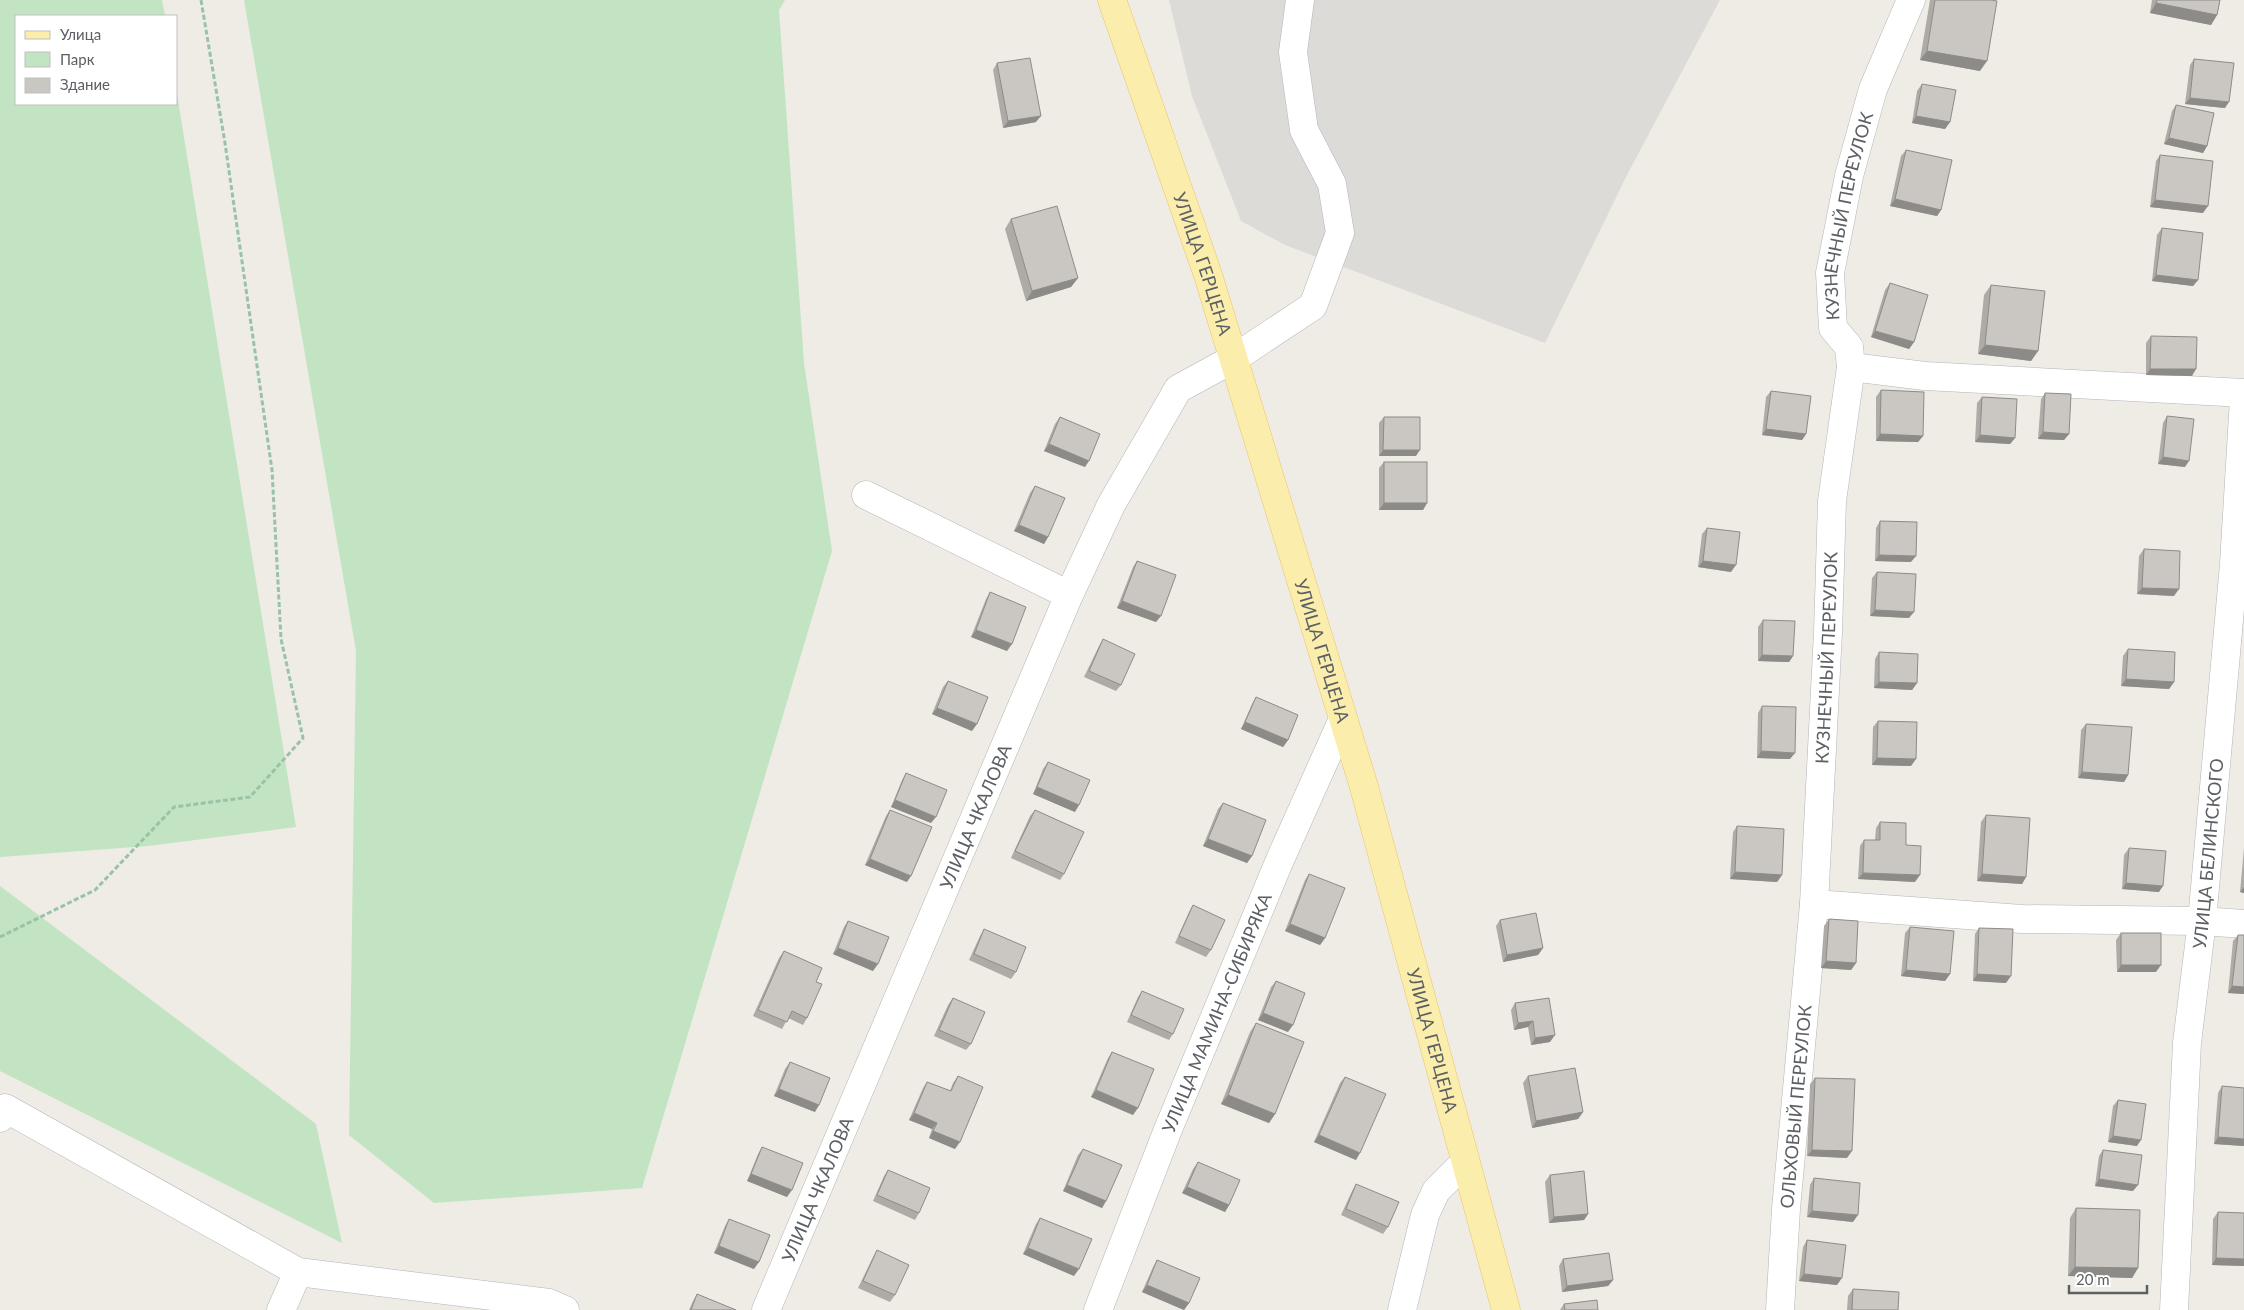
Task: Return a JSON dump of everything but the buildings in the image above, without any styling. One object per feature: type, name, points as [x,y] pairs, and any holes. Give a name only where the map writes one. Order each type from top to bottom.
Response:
[{"type":"main road","name":"УЛИЦА ГЕРЦЕНА","points":[[1112,0],[1208,276],[1364,787],[1506,1310]]},
{"type":"street","name":"УЛИЦА ЧКАЛОВА","points":[[766,1310],[1070,595],[1111,506],[1178,389],[1233,358],[1313,306],[1340,233],[1332,184],[1304,130],[1293,52],[1300,0]]},
{"type":"street","name":"КУЗНЕЧНЫЙ ПЕРЕУЛОК","points":[[1814,904],[1828,632],[1832,500],[1851,367],[1849,347],[1833,328],[1830,273],[1849,176],[1873,89],[1911,0]]},
{"type":"street","points":[[1851,367],[1924,376],[2244,393]]},
{"type":"street","name":"УЛИЦА БЕЛИНСКОГО","points":[[2174,1310],[2187,1043],[2202,921],[2234,564],[2244,398]]},
{"type":"street","points":[[866,495],[1070,595]]},
{"type":"street","name":"УЛИЦА МАМИНА-СИБИРЯКА","points":[[1098,1310],[1167,1132],[1268,889],[1343,719]]},
{"type":"street","points":[[1814,904],[2022,919],[2202,921],[2244,924]]},
{"type":"street","name":"ОЛЬХОВЫЙ ПЕРЕУЛОК","points":[[1780,1310],[1786,1209],[1814,904]]},
{"type":"street","points":[[2,1113],[298,1272],[550,1303],[565,1310]]},
{"type":"street","points":[[1402,1310],[1425,1215],[1436,1192],[1465,1162]]},
{"type":"street","points":[[282,1310],[298,1272]]},
{"type":"path","points":[[0,937],[95,890],[174,807],[250,797],[303,738],[281,639],[272,470],[226,152],[201,0]]},
{"type":"shaded area","points":[[1169,0],[1720,0],[1628,173],[1545,343],[1285,245],[1241,221],[1192,96]]},
{"type":"green space","points":[[0,0],[162,0],[165,15],[15,15],[15,105],[178,105],[178,100],[296,827],[148,846],[0,857]]},
{"type":"green space","points":[[244,0],[785,0],[779,10],[804,363],[832,551],[642,1188],[434,1203],[349,1135],[356,651]]},
{"type":"green space","points":[[0,886],[316,1124],[342,1243],[0,1071]]}]
